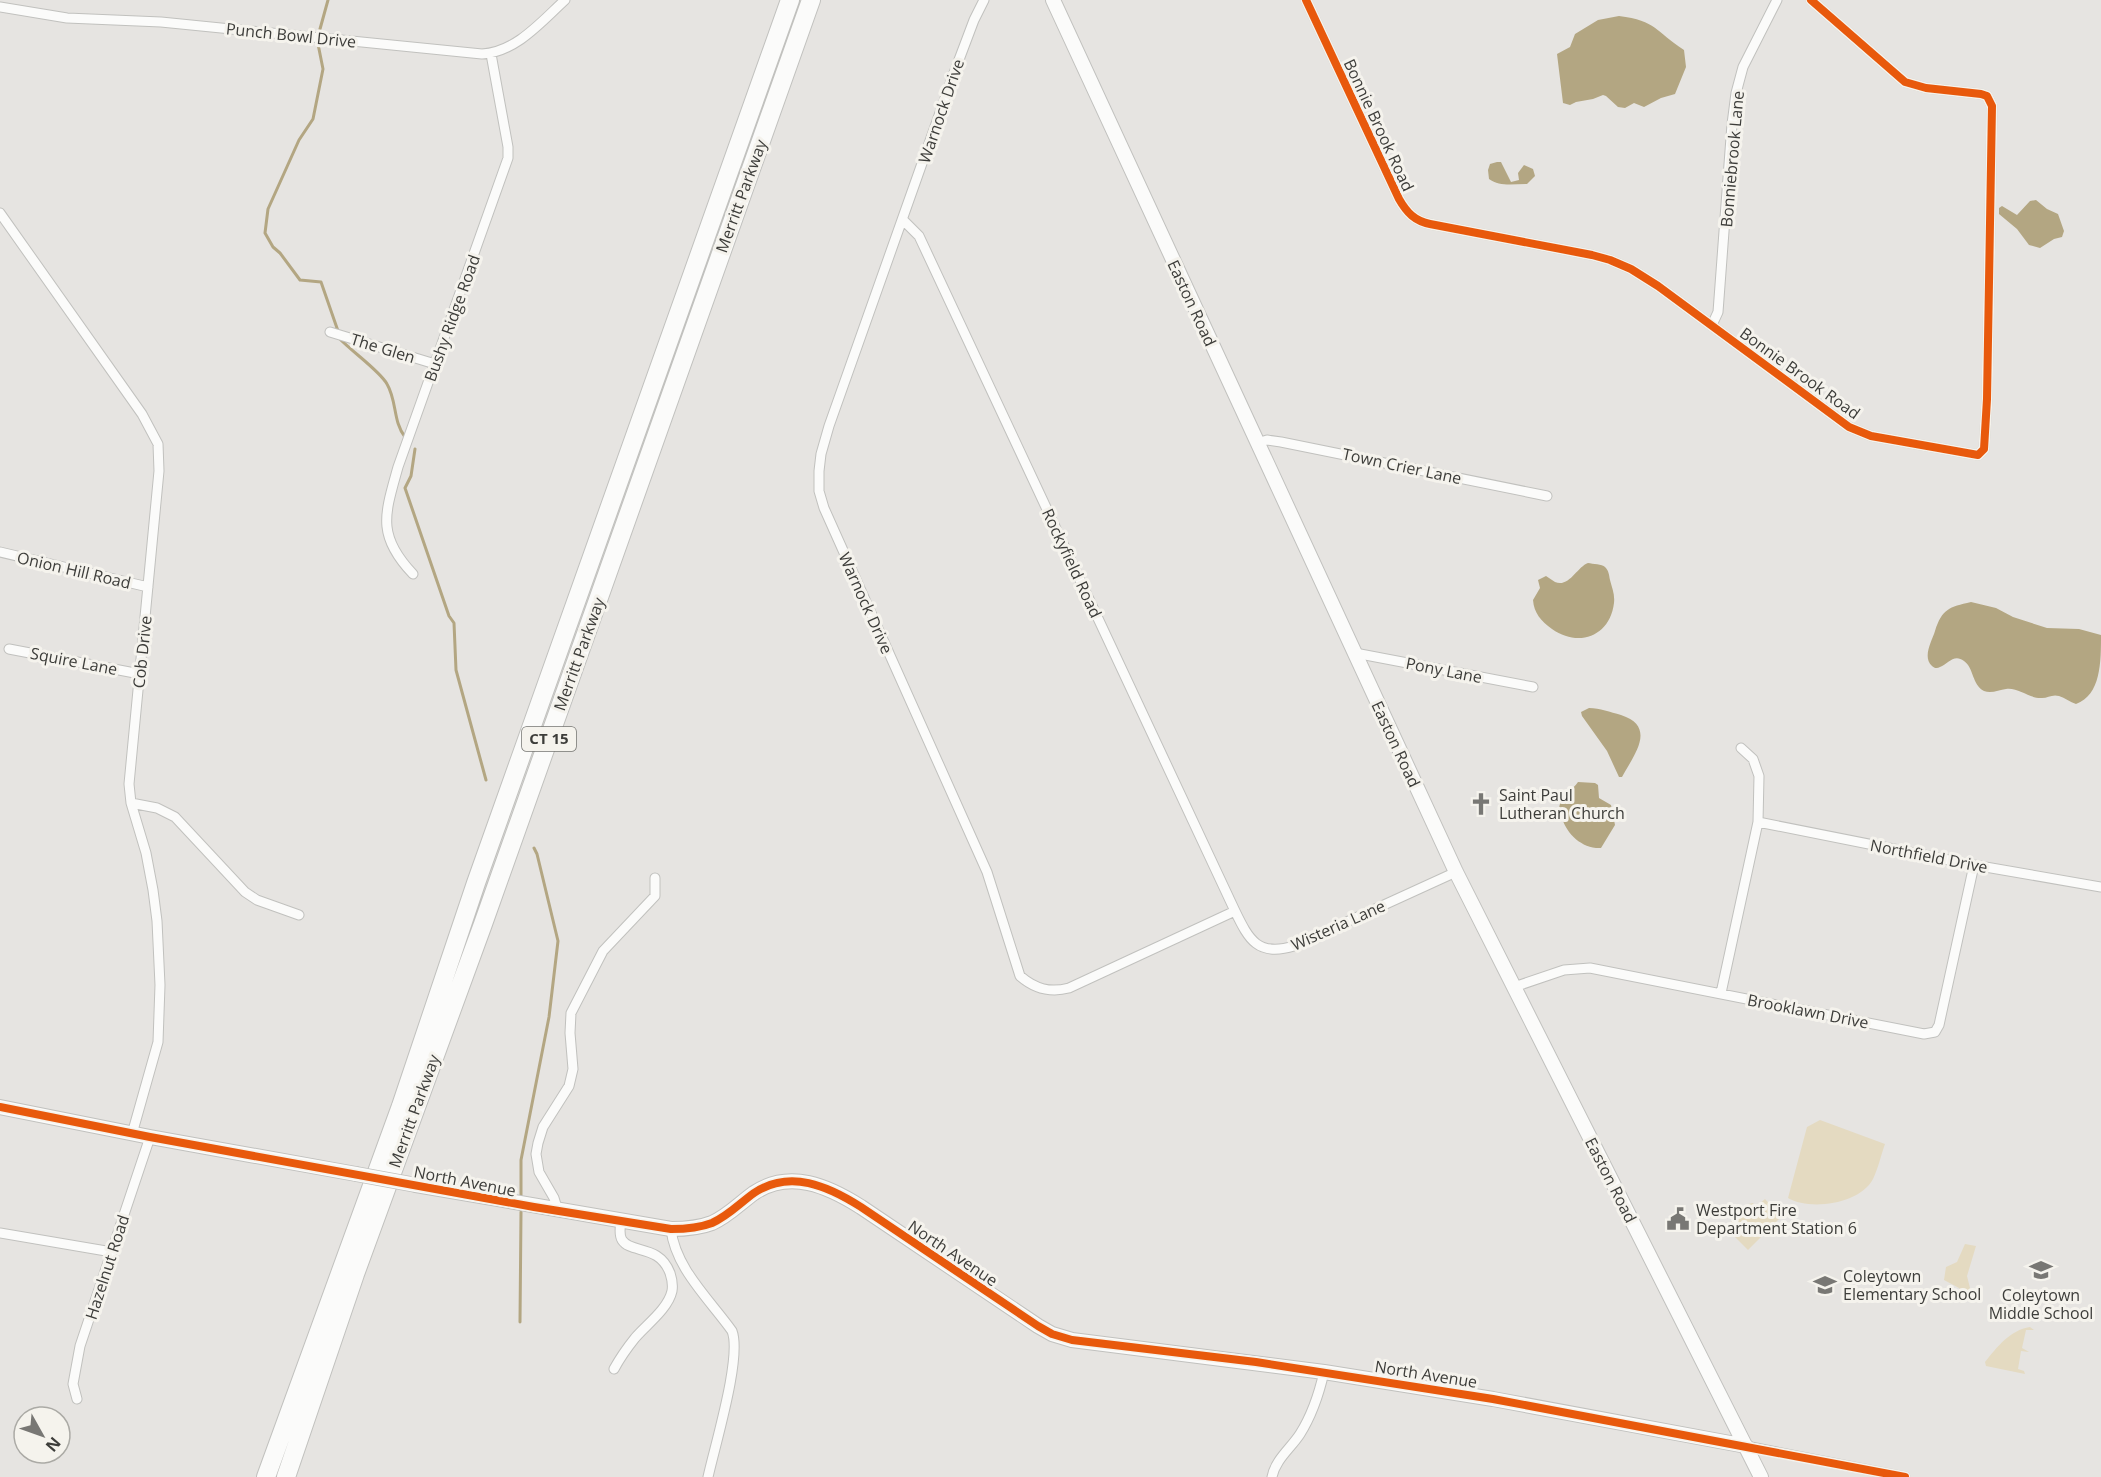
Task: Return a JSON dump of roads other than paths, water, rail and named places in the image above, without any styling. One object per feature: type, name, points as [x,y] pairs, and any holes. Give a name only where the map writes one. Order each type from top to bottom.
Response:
[{"type":"highway","name":"Merritt Parkway","points":[[266,1477],[401,1106],[476,883],[790,0]]},
{"type":"highway","name":"Merritt Parkway","points":[[286,1477],[358,1266],[487,913],[811,0]]},
{"type":"street","points":[[491,54],[506,49],[519,40],[565,0]]},
{"type":"street","name":"Warnock Drive","points":[[984,0],[961,54],[824,442],[820,462],[819,491],[842,550],[987,872],[1020,976],[1029,984],[1044,990],[1069,988],[1235,910]]},
{"type":"street","name":"Easton Road","points":[[1053,0],[1456,872],[1761,1477]]},
{"type":"street","name":"Bonnie Brook Road","points":[[1306,0],[1399,200],[1410,215],[1423,223],[1610,260],[1631,269],[1658,286],[1849,427],[1860,432],[1962,453],[1978,454],[1984,449],[1987,399],[1992,106],[1987,96],[1981,94],[1926,88],[1905,82],[1811,0]]},
{"type":"street","name":"Bonniebrook Lane","points":[[1712,325],[1719,312],[1736,93],[1743,67],[1777,0]]},
{"type":"street","name":"Punch Bowl Drive","points":[[0,7],[22,5],[67,18],[161,22],[491,54]]},
{"type":"street","name":"Bushy Ridge Road","points":[[412,574],[402,563],[391,542],[386,528],[386,518],[399,467],[508,158],[491,54]]},
{"type":"street","name":"Cob Drive","points":[[0,213],[142,414],[157,440],[159,461],[130,769],[132,802],[153,890],[158,944],[160,1011],[157,1048],[132,1134]]},
{"type":"street","name":"Rockyfield Road","points":[[903,220],[915,231],[924,247],[1235,910]]},
{"type":"street","name":"The Glen","points":[[331,332],[435,364]]},
{"type":"street","name":"Town Crier Lane","points":[[1257,443],[1267,440],[1281,442],[1544,496]]},
{"type":"street","name":"Onion Hill Road","points":[[0,552],[148,587]]},
{"type":"street","name":"Squire Lane","points":[[9,649],[140,674]]},
{"type":"street","name":"Pony Lane","points":[[1354,653],[1533,687]]},
{"type":"street","points":[[1720,993],[1758,822],[1759,776],[1752,759],[1741,748]]},
{"type":"street","points":[[132,802],[170,813],[184,825],[245,892],[257,900],[299,915]]},
{"type":"street","name":"Northfield Drive","points":[[1758,822],[1974,865],[2101,887]]},
{"type":"street","name":"Brooklawn Drive","points":[[1515,987],[1564,970],[1590,968],[1924,1034],[1935,1032],[1939,1025],[1974,865]]},
{"type":"street","name":"Wisteria Lane","points":[[1235,910],[1245,932],[1256,944],[1265,949],[1280,950],[1304,943],[1456,872]]},
{"type":"street","points":[[558,1211],[554,1198],[539,1172],[536,1154],[543,1127],[569,1086],[573,1069],[571,1013],[603,951],[655,896],[655,879]]},
{"type":"street","name":"North Avenue","points":[[0,1107],[132,1134],[558,1211],[671,1229],[698,1227],[717,1221],[754,1193],[776,1183],[797,1181],[816,1184],[839,1193],[861,1206],[1027,1319],[1058,1336],[1090,1343],[1256,1362],[1493,1399],[1905,1477]]},
{"type":"street","name":"Hazelnut Road","points":[[77,1400],[74,1384],[80,1346],[150,1137]]},
{"type":"street","points":[[614,1369],[634,1339],[668,1302],[673,1282],[660,1258],[648,1251],[626,1244],[622,1240],[621,1221]]},
{"type":"street","points":[[671,1229],[673,1244],[684,1266],[732,1331],[736,1340],[732,1372],[708,1477]]},
{"type":"street","points":[[0,1233],[112,1252]]},
{"type":"street","points":[[1272,1477],[1277,1463],[1292,1447],[1306,1423],[1324,1372]]},
{"type":"waterway","points":[[320,29],[328,0]]},
{"type":"waterway","points":[[318,44],[323,69],[313,119],[299,140],[268,209],[265,233],[273,247],[300,280],[321,282],[338,331]]},
{"type":"waterway","points":[[339,338],[387,384],[401,431],[405,437]]},
{"type":"waterway","points":[[415,449],[411,476],[405,488],[449,616],[454,623],[456,670],[486,780]]},
{"type":"waterway","points":[[521,1195],[521,1160],[549,1017],[558,941],[534,848]]},
{"type":"waterway","points":[[520,1322],[521,1212]]},
{"type":"place","name":"Saint Paul Lutheran Church","points":[[1481,804]]},
{"type":"place","name":"Westport Fire Department Station 6","points":[[1678,1219]]},
{"type":"place","name":"Coleytown Middle School","points":[[2041,1270]]},
{"type":"place","name":"Coleytown Elementary School","points":[[1825,1285]]}]
